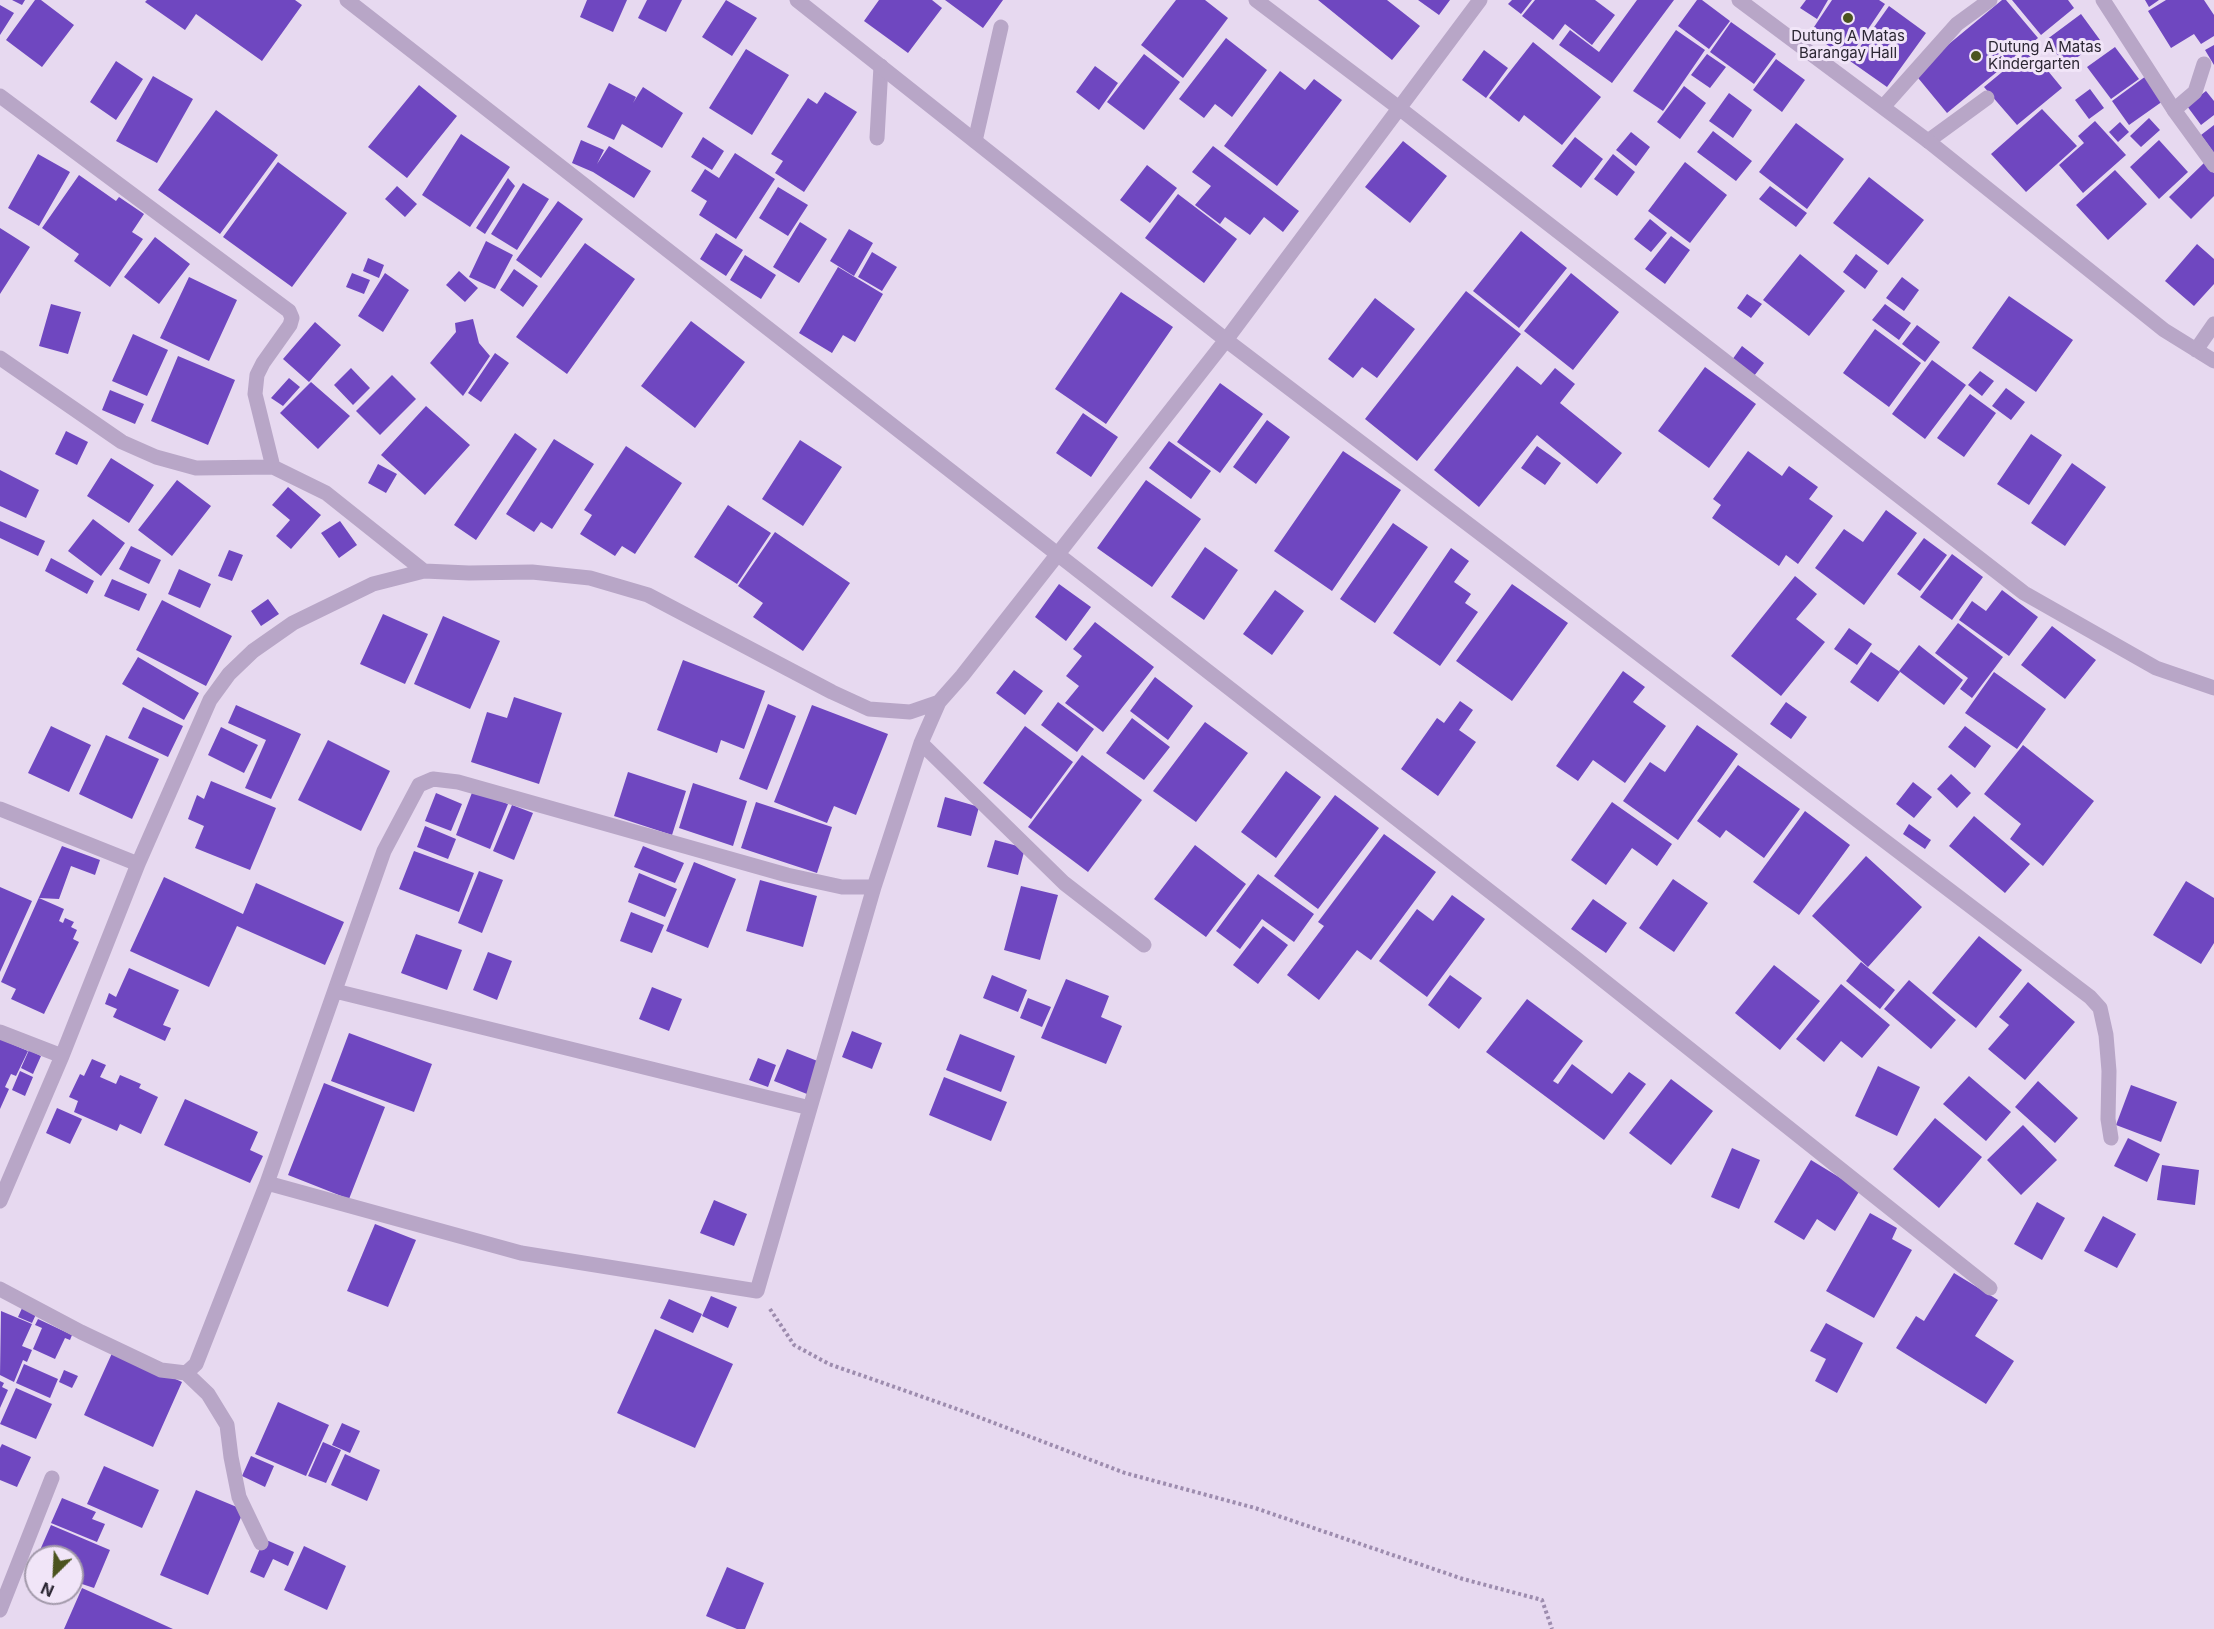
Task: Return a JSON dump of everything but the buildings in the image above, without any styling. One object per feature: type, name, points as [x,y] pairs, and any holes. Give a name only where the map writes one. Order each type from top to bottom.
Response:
[{"type":"street","points":[[347,0],[1565,950],[1990,1288]]},
{"type":"street","points":[[797,0],[1226,340],[2090,997],[2100,1008],[2106,1035],[2109,1071],[2108,1119],[2111,1138]]},
{"type":"street","points":[[1256,0],[1399,108],[2024,593],[2156,668],[2214,688]]},
{"type":"street","points":[[267,1183],[521,1253],[758,1291],[874,887],[921,743],[939,702],[962,676],[1226,340],[1480,0]]},
{"type":"street","points":[[1739,0],[1928,141],[2164,330],[2214,361]]},
{"type":"street","points":[[1883,107],[1957,24],[1990,0]]},
{"type":"street","points":[[2103,0],[2174,110],[2214,165]]},
{"type":"street","points":[[975,141],[1001,27]]},
{"type":"street","points":[[2174,110],[2195,92],[2204,64]]},
{"type":"street","points":[[877,138],[881,66]]},
{"type":"street","points":[[0,96],[289,311],[292,318],[290,325],[263,363],[257,375],[255,394],[273,466]]},
{"type":"street","points":[[1928,141],[1987,98]]},
{"type":"street","points":[[2196,350],[2214,324]]},
{"type":"street","points":[[0,358],[122,442],[156,457],[196,468],[273,466],[326,493],[424,570]]},
{"type":"street","points":[[0,1201],[62,1056],[138,864],[210,700],[229,674],[253,651],[292,624],[373,584],[424,570],[470,573],[532,572],[590,578],[648,595],[791,672],[869,709],[910,712],[939,702]]},
{"type":"street","points":[[921,743],[1064,883],[1144,945]]},
{"type":"street","points":[[186,1373],[196,1364],[267,1183],[384,850],[420,785],[433,779],[458,782],[788,875],[842,886],[874,887]]},
{"type":"street","points":[[0,809],[138,864]]},
{"type":"street","points":[[335,991],[810,1108]]},
{"type":"street","points":[[0,1032],[62,1056]]},
{"type":"street","points":[[0,1289],[81,1332],[161,1370],[186,1373],[208,1394],[227,1425],[239,1497],[261,1543]]},
{"type":"street","points":[[0,1610],[4,1588],[52,1478]]},
{"type":"path","points":[[758,1291],[794,1346],[829,1364],[960,1410],[1125,1473],[1255,1508],[1463,1580],[1542,1600],[1552,1629]]},
{"type":"place","name":"Dutung A Matas Barangay Hall","points":[[1848,18]]},
{"type":"place","name":"Dutung A Matas Kindergarten","points":[[1976,56]]}]
